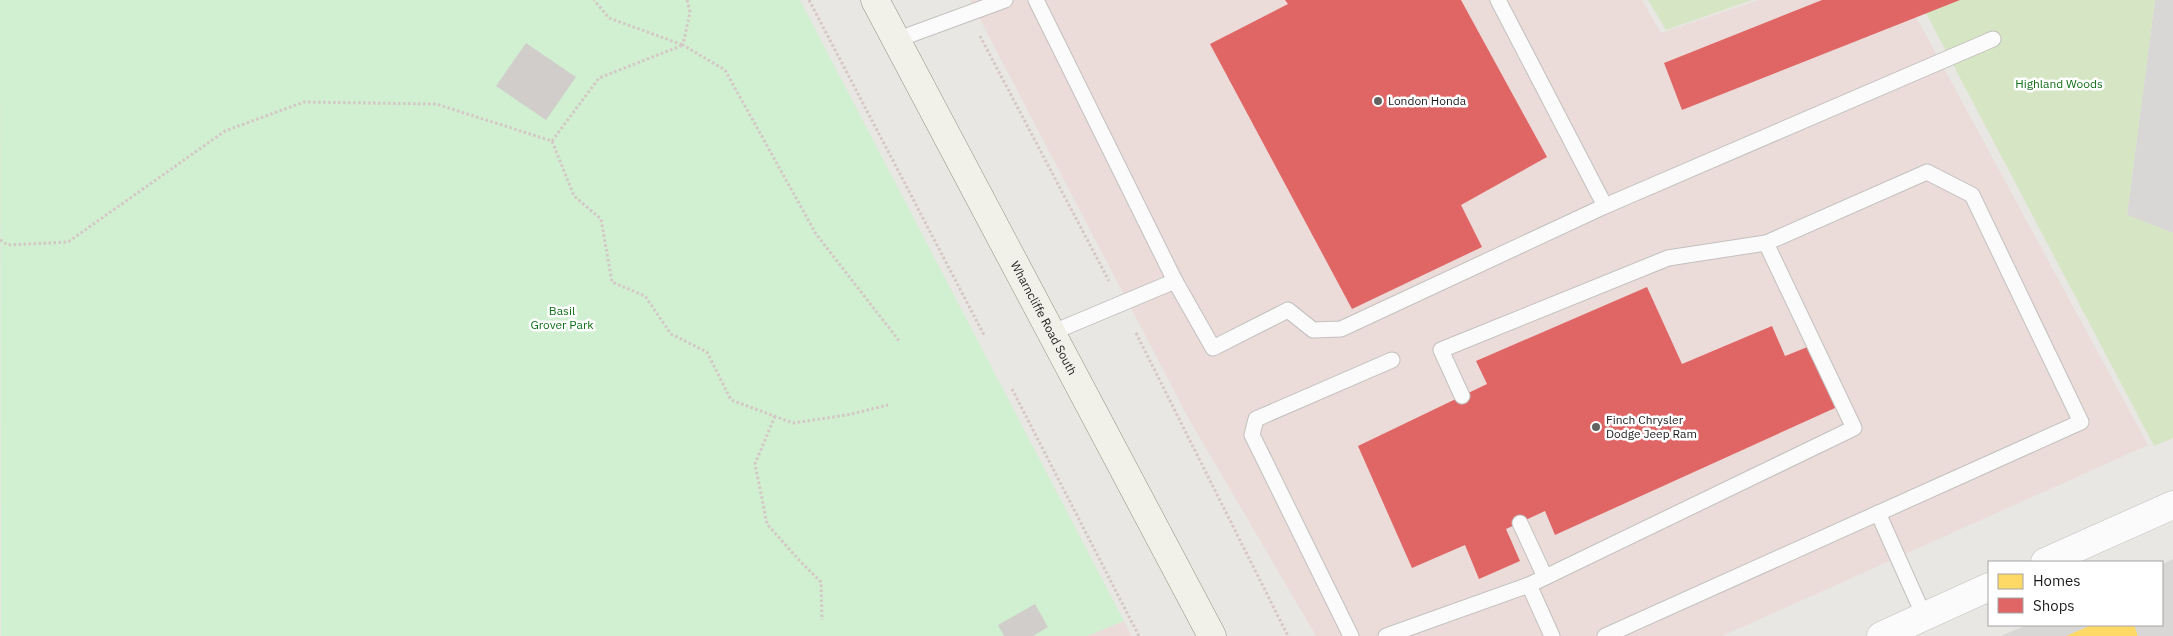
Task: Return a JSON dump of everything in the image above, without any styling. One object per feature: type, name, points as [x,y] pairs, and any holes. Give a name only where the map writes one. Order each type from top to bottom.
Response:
[{"type":"main road","name":"Wharncliffe Road South","points":[[875,0],[1212,636]]},
{"type":"street","points":[[2047,561],[2173,505]]},
{"type":"street","points":[[1881,636],[1988,587]]},
{"type":"lane","points":[[896,40],[1005,0]]},
{"type":"lane","points":[[1036,0],[1175,280],[1213,348],[1288,310],[1314,330],[1341,329],[1605,206],[1993,39]]},
{"type":"lane","points":[[1498,0],[1605,206]]},
{"type":"lane","points":[[1462,396],[1441,350],[1668,258],[1766,243],[1927,172],[1972,195],[2082,422],[1605,636]]},
{"type":"lane","points":[[1386,636],[1529,585],[1854,428],[1766,243]]},
{"type":"lane","points":[[1051,333],[1175,280]]},
{"type":"lane","points":[[1351,636],[1252,435],[1256,419],[1392,360]]},
{"type":"lane","points":[[1878,513],[1924,616]]},
{"type":"lane","points":[[1520,522],[1545,577]]},
{"type":"lane","points":[[1529,585],[1552,636]]},
{"type":"path","points":[[594,0],[609,18],[683,46],[725,70],[816,234],[900,342]]},
{"type":"path","points":[[683,46],[690,12],[687,0]]},
{"type":"path","points":[[809,0],[984,335]]},
{"type":"path","points":[[978,31],[1109,281]]},
{"type":"path","points":[[552,142],[599,78],[683,46]]},
{"type":"path","points":[[0,240],[8,245],[68,242],[225,131],[304,102],[436,104],[552,142],[574,196],[601,219],[612,282],[645,296],[671,334],[706,352],[731,400],[793,423],[847,415],[888,405]]},
{"type":"path","points":[[1136,333],[1288,636]]},
{"type":"path","points":[[1012,389],[1139,636]]},
{"type":"path","points":[[775,416],[755,464],[767,524],[820,582],[822,620]]},
{"type":"shaded area","points":[[970,0],[1642,0],[1661,33],[1759,0],[1907,0],[2148,445],[1722,636],[1316,636],[1189,419]]},
{"type":"shaded area","points":[[2155,0],[2173,0],[2173,233],[2127,215]]},
{"type":"shaded area","points":[[2173,559],[2173,636],[2001,636],[2024,626],[2163,626],[2163,564]]},
{"type":"shaded area","points":[[1124,621],[1131,636],[1087,636]]},
{"type":"green space","name":"Basil Grover Park","points":[[0,0],[800,0],[1124,621],[1087,636],[1,636]]},
{"type":"green space","points":[[1648,0],[1752,0],[1666,30]]},
{"type":"green space","name":"Highland Woods","points":[[1919,0],[2155,0],[2127,215],[2173,233],[2173,438],[2154,446]]},
{"type":"building: Homes","points":[[2090,626],[2134,626],[2138,636],[2066,636]]},
{"type":"building: Shops","name":"London Honda","points":[[1285,0],[1461,0],[1547,157],[1461,205],[1482,247],[1352,309],[1210,44],[1288,4]]},
{"type":"building: Shops","points":[[1822,0],[1960,0],[1682,110],[1664,63]]},
{"type":"building: Shops","name":"Finch Chrysler Dodge Jeep Ram","points":[[1647,287],[1682,364],[1772,326],[1785,356],[1810,346],[1835,408],[1555,535],[1545,511],[1506,529],[1520,561],[1479,579],[1465,545],[1412,568],[1358,446],[1487,384],[1476,361]]},
{"type":"building: Other","points":[[526,43],[576,77],[546,120],[496,86]]},
{"type":"building: Other","points":[[1035,604],[1048,627],[1033,636],[1004,636],[998,625]]},
{"type":"place","name":"London Honda","points":[[1378,101]]},
{"type":"place","name":"Finch Chrysler Dodge Jeep Ram","points":[[1596,427]]}]
